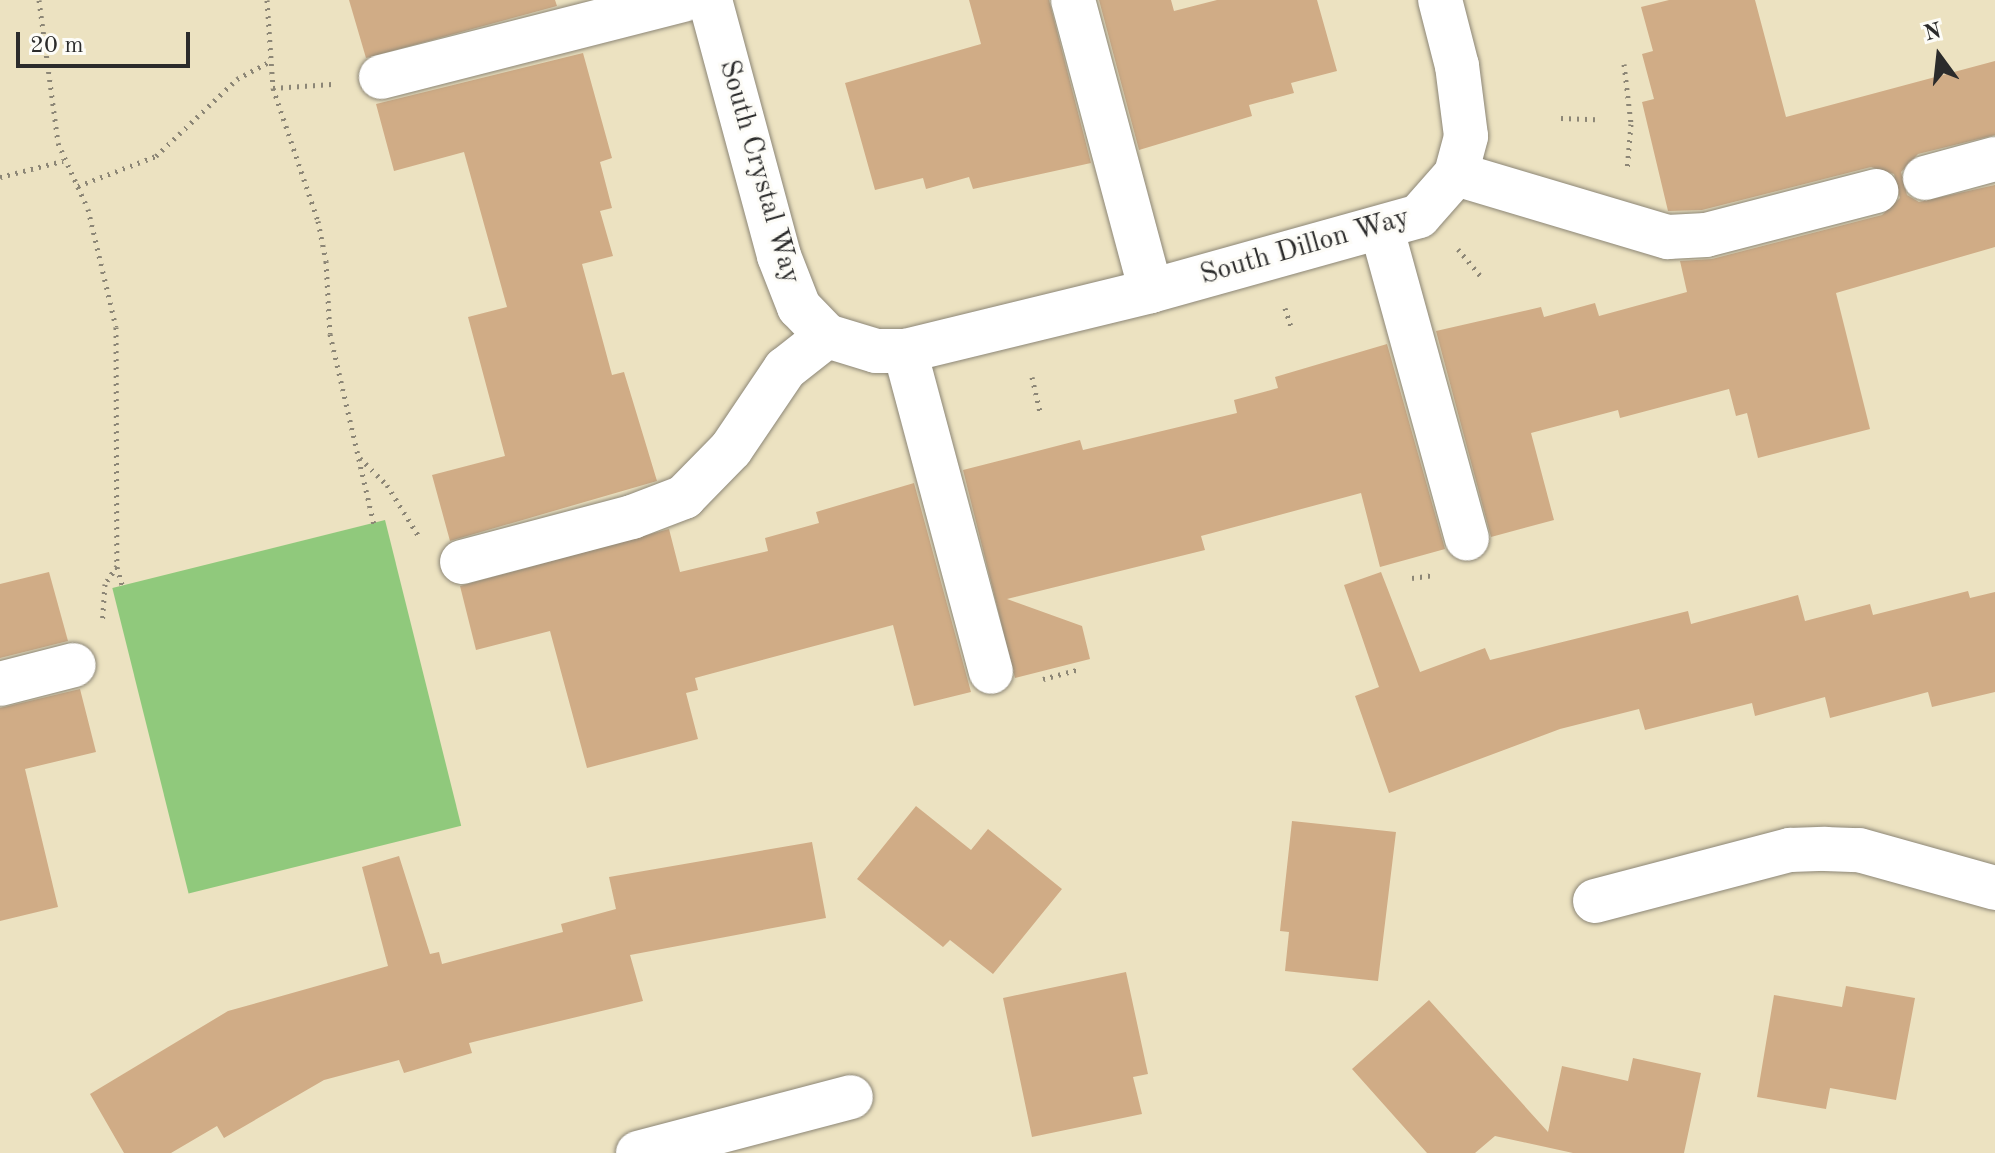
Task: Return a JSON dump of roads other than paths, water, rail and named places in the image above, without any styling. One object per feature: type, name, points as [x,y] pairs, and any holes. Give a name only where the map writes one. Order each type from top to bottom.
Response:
[{"type":"street","points":[[381,77],[683,0]]},
{"type":"street","name":"South Crystal Way","points":[[710,0],[779,256],[799,307],[827,336],[876,351],[905,351],[1151,291]]},
{"type":"street","points":[[1073,0],[1151,291]]},
{"type":"street","name":"South Dillon Way","points":[[1151,291],[1382,230],[1434,205],[1456,174],[1466,114],[1440,0]]},
{"type":"street","points":[[1925,178],[1995,159]]},
{"type":"street","points":[[1456,174],[1652,235],[1706,235],[1876,191]]},
{"type":"street","points":[[1382,230],[1467,538]]},
{"type":"street","points":[[462,562],[632,517],[684,497],[731,449],[785,369],[827,336]]},
{"type":"street","points":[[905,351],[991,672]]},
{"type":"street","points":[[0,684],[74,665]]},
{"type":"street","points":[[1595,901],[1790,850],[1825,849],[1886,856],[1995,888]]},
{"type":"street","points":[[638,1153],[851,1097]]}]
